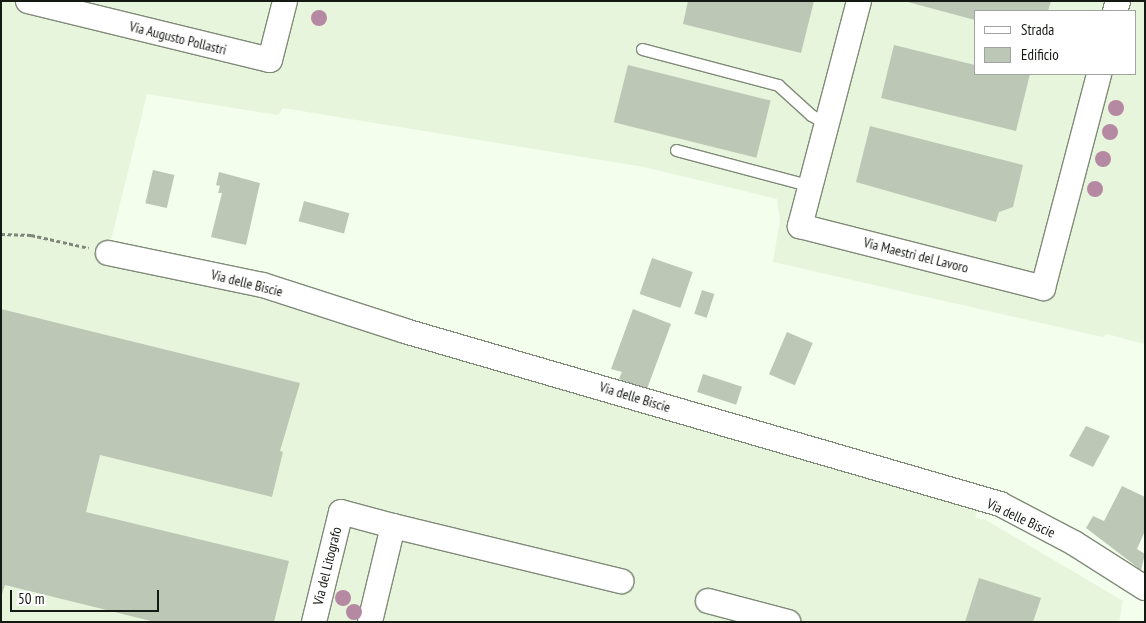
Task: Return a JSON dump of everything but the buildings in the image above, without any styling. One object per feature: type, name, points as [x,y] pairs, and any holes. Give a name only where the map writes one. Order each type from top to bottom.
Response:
[{"type":"street","name":"Via Augusto Pollastri","points":[[28,1],[270,60],[285,1]]},
{"type":"street","name":"Via Maestri del Lavoro","points":[[859,1],[800,226],[1043,288],[1099,75]]},
{"type":"street","name":"Via delle Biscie","points":[[108,252],[262,285],[404,331],[1000,504],[1074,543],[1145,588]]},
{"type":"street","name":"Via del Litografo","points":[[314,622],[341,512],[394,526]]},
{"type":"street","points":[[370,622],[394,526],[621,581]]},
{"type":"street","points":[[708,601],[788,622]]},
{"type":"lane","points":[[642,49],[778,85],[811,115],[827,124]]},
{"type":"lane","points":[[676,150],[811,186]]},
{"type":"path","points":[[1,234],[31,235],[108,252]]},
{"type":"shaded area","points":[[1,1],[1145,1],[1145,344],[1107,334],[1103,337],[773,262],[780,220],[777,199],[644,167],[283,108],[278,115],[147,94],[108,252],[979,503],[975,518],[986,520],[1123,601],[1119,622],[1,622]]}]
